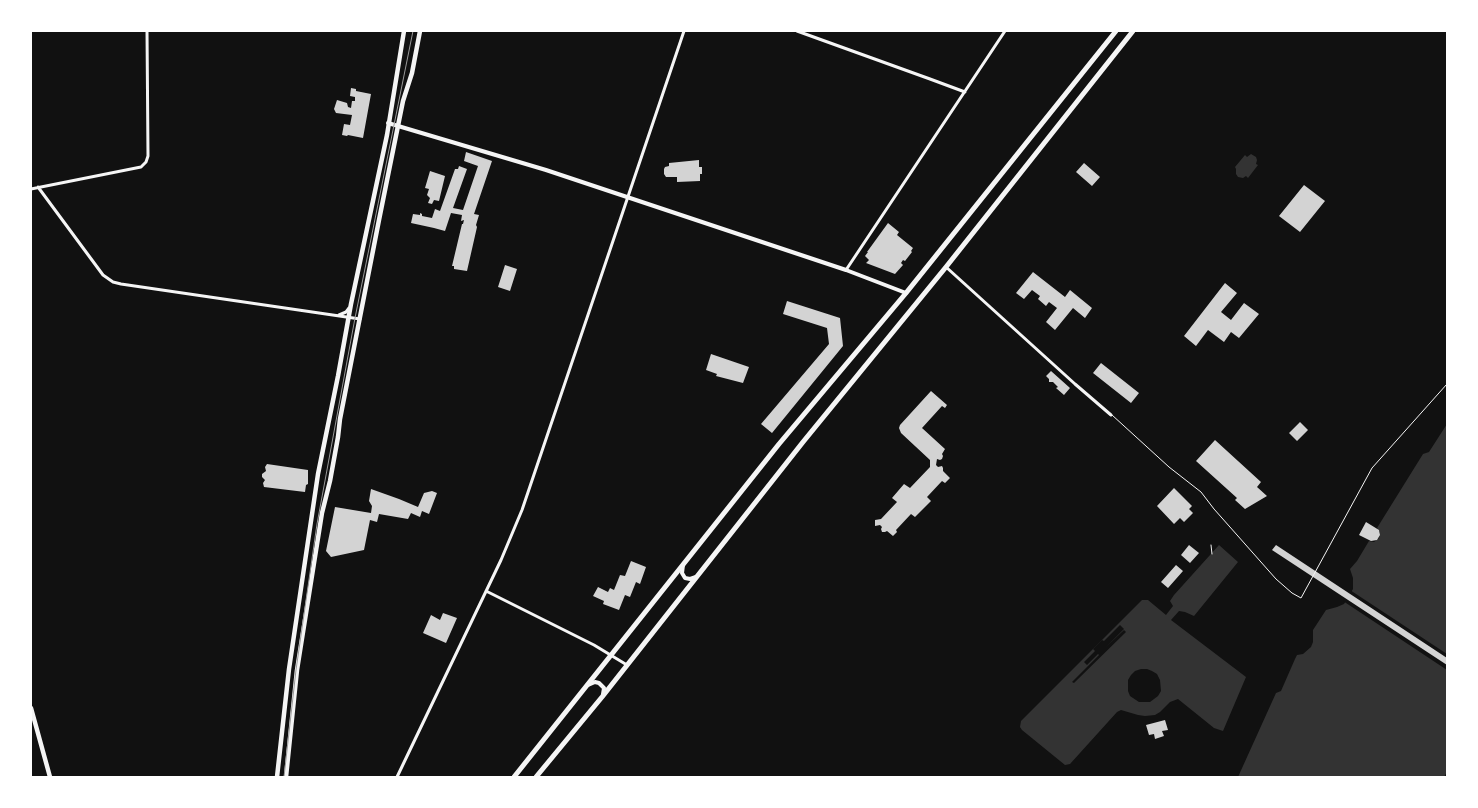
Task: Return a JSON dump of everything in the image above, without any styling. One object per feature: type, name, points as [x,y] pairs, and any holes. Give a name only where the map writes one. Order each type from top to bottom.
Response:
[{"type":"main road","points":[[277,777],[289,669],[318,474],[388,123],[404,31]]},
{"type":"main road","points":[[286,777],[298,670],[316,551],[398,126],[412,73],[420,31]]},
{"type":"main road","points":[[514,777],[808,409],[906,293],[1116,31]]},
{"type":"main road","points":[[536,777],[1133,31]]},
{"type":"main road","points":[[31,708],[50,777]]},
{"type":"street","points":[[31,189],[141,167],[146,162],[148,156],[147,31]]},
{"type":"street","points":[[397,777],[501,560],[522,510],[684,31]]},
{"type":"street","points":[[798,31],[964,92]]},
{"type":"street","points":[[846,270],[1005,31]]},
{"type":"street","points":[[388,123],[546,170],[846,270],[906,293]]},
{"type":"street","points":[[38,188],[103,275],[113,282],[360,319]]},
{"type":"street","points":[[946,267],[1111,415]]},
{"type":"street","points":[[338,316],[346,312],[351,304]]},
{"type":"street","points":[[683,565],[682,572],[685,578],[690,580],[697,577]]},
{"type":"street","points":[[486,591],[582,639],[627,665]]},
{"type":"street","points":[[587,685],[594,682],[599,683],[604,688],[602,696]]},
{"type":"lane","points":[[1111,415],[1169,467],[1201,492],[1276,579],[1301,598],[1372,468],[1447,384]]},
{"type":"path","points":[[1211,545],[1212,554]]},
{"type":"shaded area","points":[[1251,154],[1256,157],[1256,164],[1258,165],[1248,178],[1246,176],[1243,178],[1238,177],[1235,167],[1245,155],[1247,157]]},
{"type":"shaded area","points":[[1447,424],[1447,772],[1444,777],[1238,777],[1276,693],[1281,691],[1297,655],[1303,654],[1311,647],[1313,630],[1326,610],[1344,604],[1353,589],[1353,578],[1350,569],[1369,541],[1374,542],[1379,538],[1380,532],[1377,528],[1423,454],[1429,452]]},
{"type":"shaded area","points":[[1219,545],[1238,562],[1194,616],[1179,611],[1171,620],[1246,677],[1223,731],[1214,728],[1178,699],[1170,702],[1155,715],[1138,715],[1121,710],[1117,712],[1070,764],[1065,765],[1022,730],[1020,727],[1021,721],[1142,600],[1148,600],[1166,615],[1173,606],[1170,601]],"holes":[[[1147,669],[1157,674],[1160,680],[1161,691],[1150,702],[1139,702],[1130,696],[1128,680],[1135,671]]]},
{"type":"pier","points":[[1350,590],[1447,654],[1447,670],[1343,601]]},
{"type":"pier","points":[[1120,625],[1124,629],[1106,647],[1124,630],[1126,632],[1074,683],[1072,682],[1099,655],[1087,665],[1084,662],[1095,651],[1093,649]]},
{"type":"building","points":[[351,88],[371,94],[363,138],[342,135],[344,124],[350,125],[352,115],[336,113],[334,109],[337,100],[347,103],[348,107],[351,108],[355,97],[350,96]]},
{"type":"building","points":[[466,152],[492,161],[474,214],[479,215],[467,271],[454,269],[454,266],[452,266],[464,220],[461,221],[462,215],[451,213],[445,231],[411,223],[413,214],[420,215],[420,213],[422,216],[432,218],[435,209],[440,211],[455,169],[458,169],[459,166],[467,169],[453,208],[463,210],[478,166],[464,161]]},
{"type":"building","points":[[699,160],[699,167],[702,167],[700,181],[677,182],[677,177],[666,177],[664,174],[664,169],[669,166],[669,163]]},
{"type":"building","points":[[1084,163],[1100,177],[1092,186],[1076,172]]},
{"type":"building","points":[[430,171],[445,176],[439,201],[434,200],[432,204],[428,203],[430,198],[427,195],[429,189],[425,188]]},
{"type":"building","points":[[1304,185],[1325,201],[1300,232],[1279,216]]},
{"type":"building","points":[[888,223],[899,232],[897,235],[913,248],[895,274],[866,263],[869,260],[865,256]]},
{"type":"building","points":[[505,265],[517,269],[510,291],[498,287]]},
{"type":"building","points":[[1033,272],[1065,297],[1070,290],[1092,308],[1085,318],[1073,308],[1055,330],[1046,322],[1057,308],[1049,302],[1046,306],[1038,299],[1040,296],[1032,290],[1024,299],[1016,293]]},
{"type":"building","points":[[1225,283],[1237,293],[1221,312],[1231,320],[1244,303],[1259,314],[1239,338],[1231,332],[1224,342],[1208,330],[1196,346],[1184,336]]},
{"type":"building","points":[[787,301],[840,318],[843,346],[772,433],[761,424],[829,344],[827,328],[783,314]]},
{"type":"building","points":[[711,354],[749,367],[743,383],[716,376],[717,374],[706,370]]},
{"type":"building","points":[[1101,363],[1139,393],[1131,403],[1093,373]]},
{"type":"building","points":[[1051,371],[1070,388],[1064,395],[1056,388],[1058,387],[1053,382],[1049,382],[1046,376]]},
{"type":"building","points":[[931,391],[947,405],[945,408],[942,406],[922,428],[945,449],[942,459],[937,459],[936,465],[938,467],[942,466],[943,471],[950,478],[945,483],[942,481],[927,497],[931,501],[915,517],[911,514],[893,536],[887,531],[882,532],[880,525],[875,526],[875,520],[881,519],[897,502],[892,498],[904,484],[910,488],[930,467],[930,460],[901,433],[899,428]]},
{"type":"building","points":[[1300,422],[1308,430],[1297,441],[1289,433]]},
{"type":"building","points":[[1215,440],[1261,482],[1257,487],[1267,496],[1245,509],[1235,500],[1237,498],[1196,461]]},
{"type":"building","points":[[267,464],[308,470],[308,484],[306,485],[305,492],[264,487],[263,483],[265,480],[262,474],[266,471],[265,467]]},
{"type":"building","points":[[1174,488],[1192,506],[1189,509],[1193,513],[1184,522],[1180,518],[1174,524],[1157,506]]},
{"type":"building","points":[[371,489],[418,507],[424,493],[432,491],[437,493],[429,514],[422,511],[420,517],[411,513],[408,519],[379,514],[377,522],[370,520],[364,550],[331,557],[326,551],[335,507],[371,513],[372,506],[369,501]]},
{"type":"building","points":[[1366,522],[1379,530],[1380,535],[1377,540],[1371,541],[1359,535]]},
{"type":"building","points":[[1189,545],[1199,553],[1190,563],[1181,555]]},
{"type":"building","points":[[1276,545],[1447,658],[1447,665],[1272,550]]},
{"type":"building","points":[[631,561],[646,567],[640,584],[636,582],[630,597],[625,595],[619,610],[603,604],[604,601],[593,596],[598,587],[608,592],[610,588],[614,590],[620,575],[625,576]]},
{"type":"building","points":[[1176,565],[1183,571],[1168,588],[1161,582]]},
{"type":"building","points":[[443,613],[457,618],[446,643],[423,633],[431,615],[440,620]]},
{"type":"building","points":[[1165,720],[1168,730],[1162,731],[1164,736],[1155,739],[1154,734],[1149,735],[1146,725]]},
{"type":"tram line","points":[[284,777],[296,670],[317,524],[355,318],[413,31]]}]
